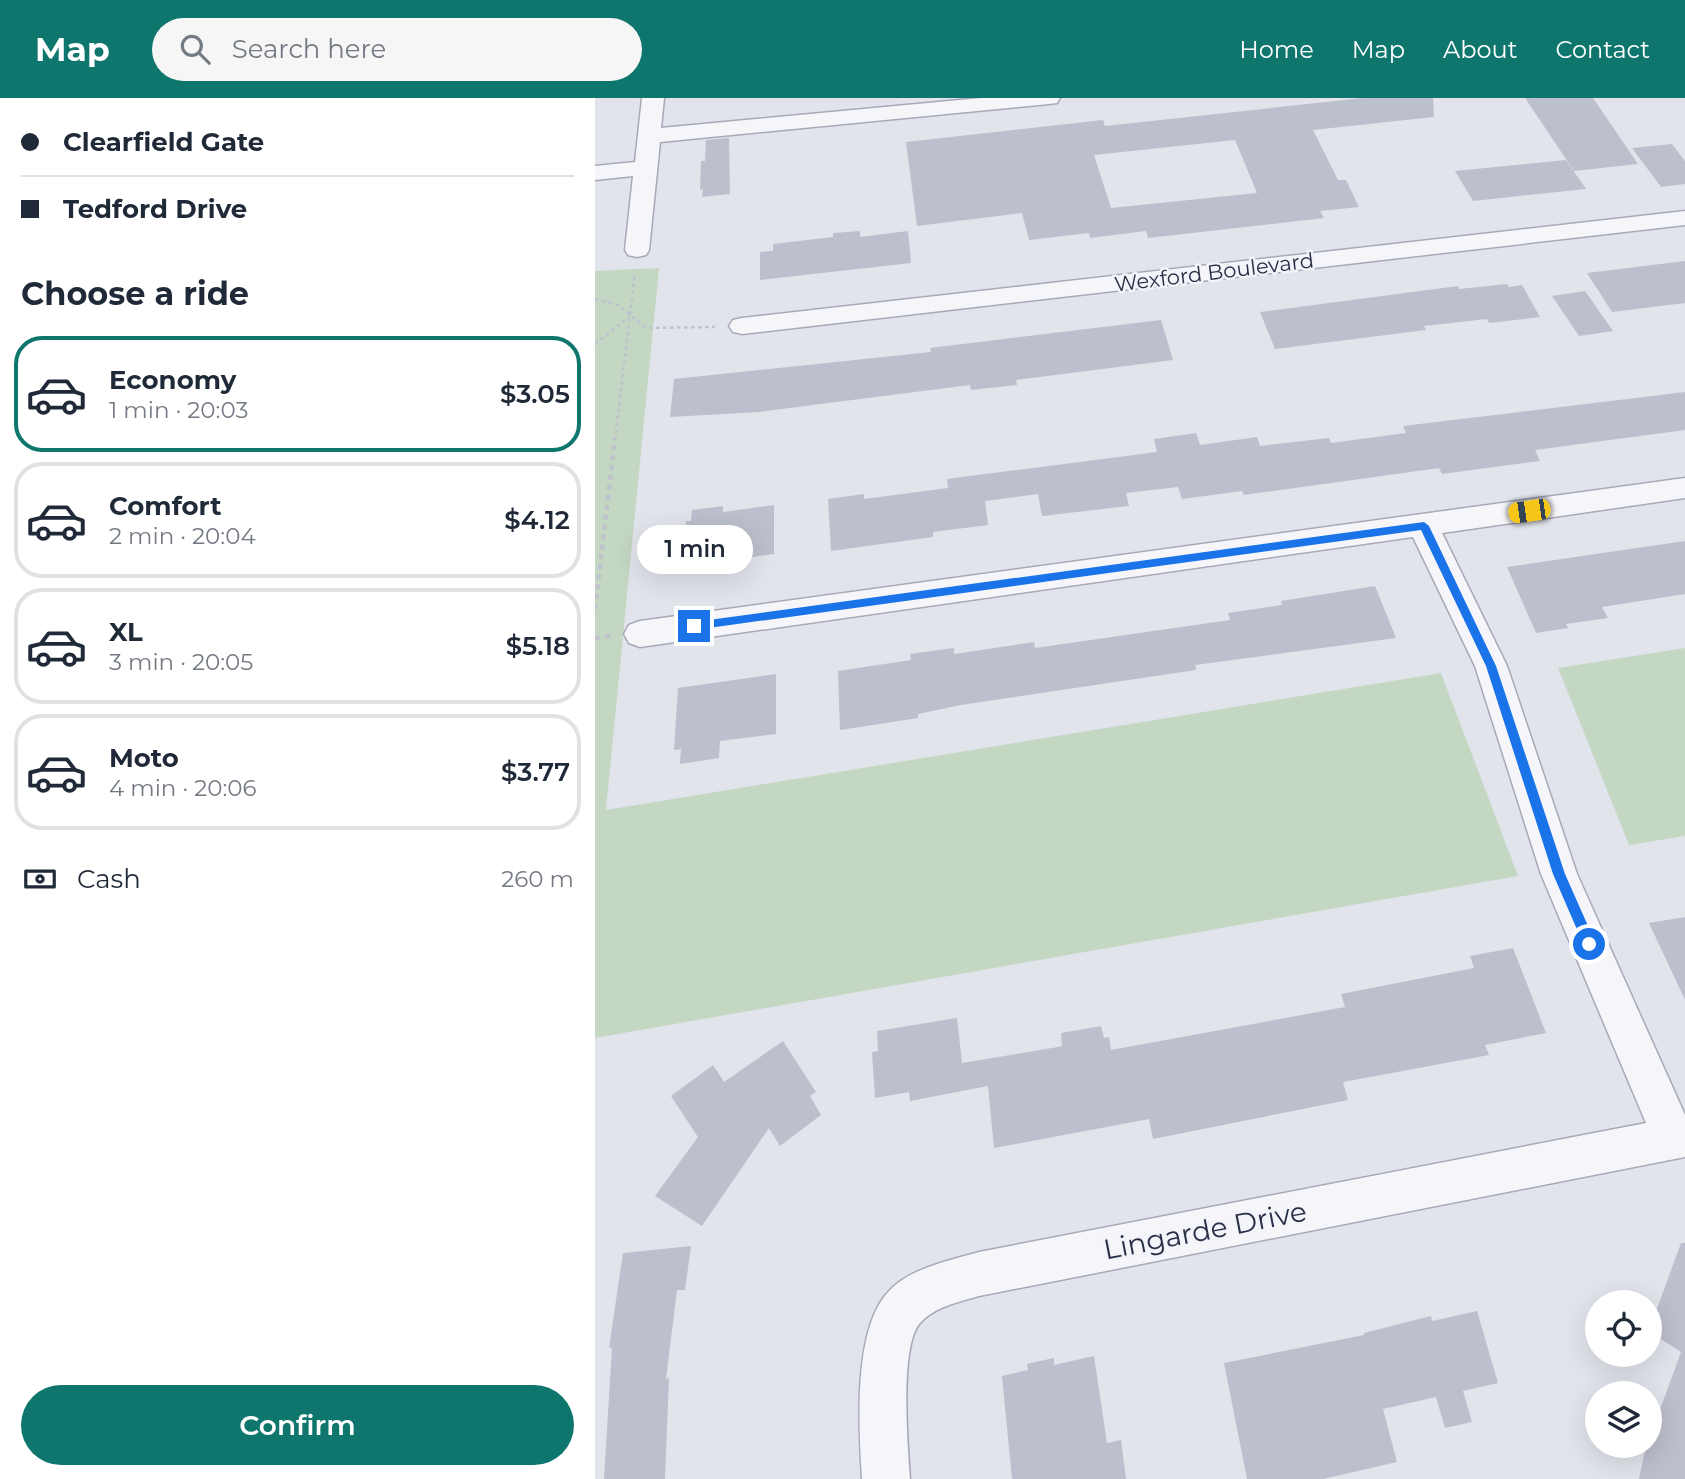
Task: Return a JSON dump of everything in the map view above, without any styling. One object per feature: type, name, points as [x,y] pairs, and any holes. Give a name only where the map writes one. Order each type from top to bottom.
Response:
[{"type":"street","points":[[637,250],[653,98]]},
{"type":"street","points":[[649,136],[928,104],[1049,98]]},
{"type":"street","points":[[595,173],[646,168]]},
{"type":"street","name":"Wexford Boulevard","points":[[743,326],[1685,218]]},
{"type":"street","points":[[640,634],[1685,488]]},
{"type":"street","points":[[1424,526],[1491,666],[1559,874],[1680,1137]]},
{"type":"street","name":"Lingarde Drive","points":[[886,1479],[882,1379],[893,1332],[903,1308],[928,1291],[979,1274],[1680,1137]]},
{"type":"path","points":[[595,609],[637,250]]},
{"type":"path","points":[[595,299],[618,305],[646,328],[743,326]]},
{"type":"path","points":[[595,344],[630,316]]},
{"type":"green space","points":[[659,268],[606,810],[1441,673],[1518,876],[595,1038],[595,271]]},
{"type":"green space","points":[[1685,648],[1685,836],[1629,845],[1558,668]]},
{"type":"building","points":[[1363,98],[1433,98],[1434,117],[1313,130],[1338,180],[1346,180],[1359,207],[1320,211],[1324,218],[1148,238],[1146,231],[1090,238],[1089,233],[1029,240],[1022,213],[917,226],[906,142],[1103,120],[1105,126]],"holes":[[[1235,140],[1257,193],[1111,208],[1094,155]]]},
{"type":"building","points":[[1525,98],[1593,98],[1638,164],[1574,171]]},
{"type":"building","points":[[729,138],[730,194],[702,197],[701,161],[705,161],[706,140]]},
{"type":"building","points":[[1672,144],[1685,161],[1685,184],[1661,187],[1632,148]]},
{"type":"building","points":[[1566,160],[1586,189],[1473,201],[1455,171]]},
{"type":"building","points":[[860,231],[860,237],[908,231],[911,263],[760,280],[760,252],[773,251],[773,244]]},
{"type":"building","points":[[1685,261],[1685,303],[1612,312],[1587,273]]},
{"type":"building","points":[[1507,284],[1509,287],[1522,285],[1540,317],[1489,323],[1487,319],[1424,326],[1426,330],[1275,349],[1260,312],[1458,286],[1459,289]]},
{"type":"building","points":[[1585,291],[1613,331],[1579,336],[1552,296]]},
{"type":"building","points":[[1161,320],[1173,360],[1016,380],[1017,385],[971,390],[970,385],[759,412],[670,417],[674,379],[931,352],[930,348]]},
{"type":"building","points":[[1685,392],[1685,430],[1535,450],[1540,461],[1442,474],[1439,468],[1244,495],[1242,491],[1182,499],[1178,487],[1126,493],[1129,506],[1042,516],[1038,494],[985,501],[988,525],[933,532],[933,537],[831,551],[828,499],[864,494],[864,499],[948,488],[947,479],[1157,452],[1154,439],[1196,433],[1200,445],[1257,437],[1260,446],[1329,438],[1331,443],[1406,433],[1403,426]]},
{"type":"building","points":[[774,505],[774,554],[723,561],[723,566],[684,571],[686,521],[691,521],[692,510],[723,506],[723,512]]},
{"type":"building","points":[[1685,541],[1685,594],[1602,607],[1608,618],[1566,624],[1568,628],[1536,633],[1507,567]]},
{"type":"building","points":[[1375,586],[1396,638],[1195,665],[1196,670],[961,705],[918,714],[918,718],[840,730],[838,671],[911,660],[910,654],[954,648],[954,654],[1034,642],[1035,648],[1230,620],[1228,613],[1282,605],[1281,601]]},
{"type":"building","points":[[776,674],[776,734],[720,741],[719,758],[680,764],[681,749],[674,750],[678,688]]},
{"type":"building","points":[[1685,917],[1685,1000],[1649,923]]},
{"type":"building","points":[[1513,948],[1546,1033],[1485,1045],[1489,1055],[1343,1082],[1348,1100],[1153,1139],[1149,1119],[994,1148],[988,1086],[910,1101],[909,1092],[875,1098],[872,1052],[878,1051],[877,1031],[957,1018],[962,1063],[1062,1046],[1061,1033],[1101,1026],[1104,1038],[1109,1037],[1111,1050],[1345,1007],[1341,994],[1474,968],[1470,956]]},
{"type":"building","points":[[783,1041],[816,1092],[810,1096],[821,1115],[780,1146],[769,1128],[702,1226],[655,1196],[698,1137],[671,1096],[713,1065],[724,1082]]},
{"type":"building","points":[[1681,1243],[1685,1243],[1685,1479],[1639,1479],[1643,1458],[1662,1458],[1662,1404],[1681,1352],[1662,1340],[1662,1295]]},
{"type":"building","points":[[691,1246],[685,1290],[677,1290],[666,1379],[669,1378],[665,1479],[604,1479],[612,1348],[609,1348],[623,1253]]},
{"type":"building","points":[[1477,1311],[1498,1383],[1463,1391],[1472,1422],[1445,1428],[1436,1397],[1383,1409],[1397,1462],[1323,1479],[1247,1479],[1224,1363],[1364,1335],[1431,1316],[1432,1321]]},
{"type":"building","points":[[1094,1356],[1107,1443],[1121,1440],[1126,1479],[1012,1479],[1002,1376],[1028,1370],[1027,1364],[1054,1358],[1054,1365]]},
{"type":"route","points":[[694,626],[1424,526],[1491,666],[1511,722],[1529,789],[1559,874],[1589,944]]}]
